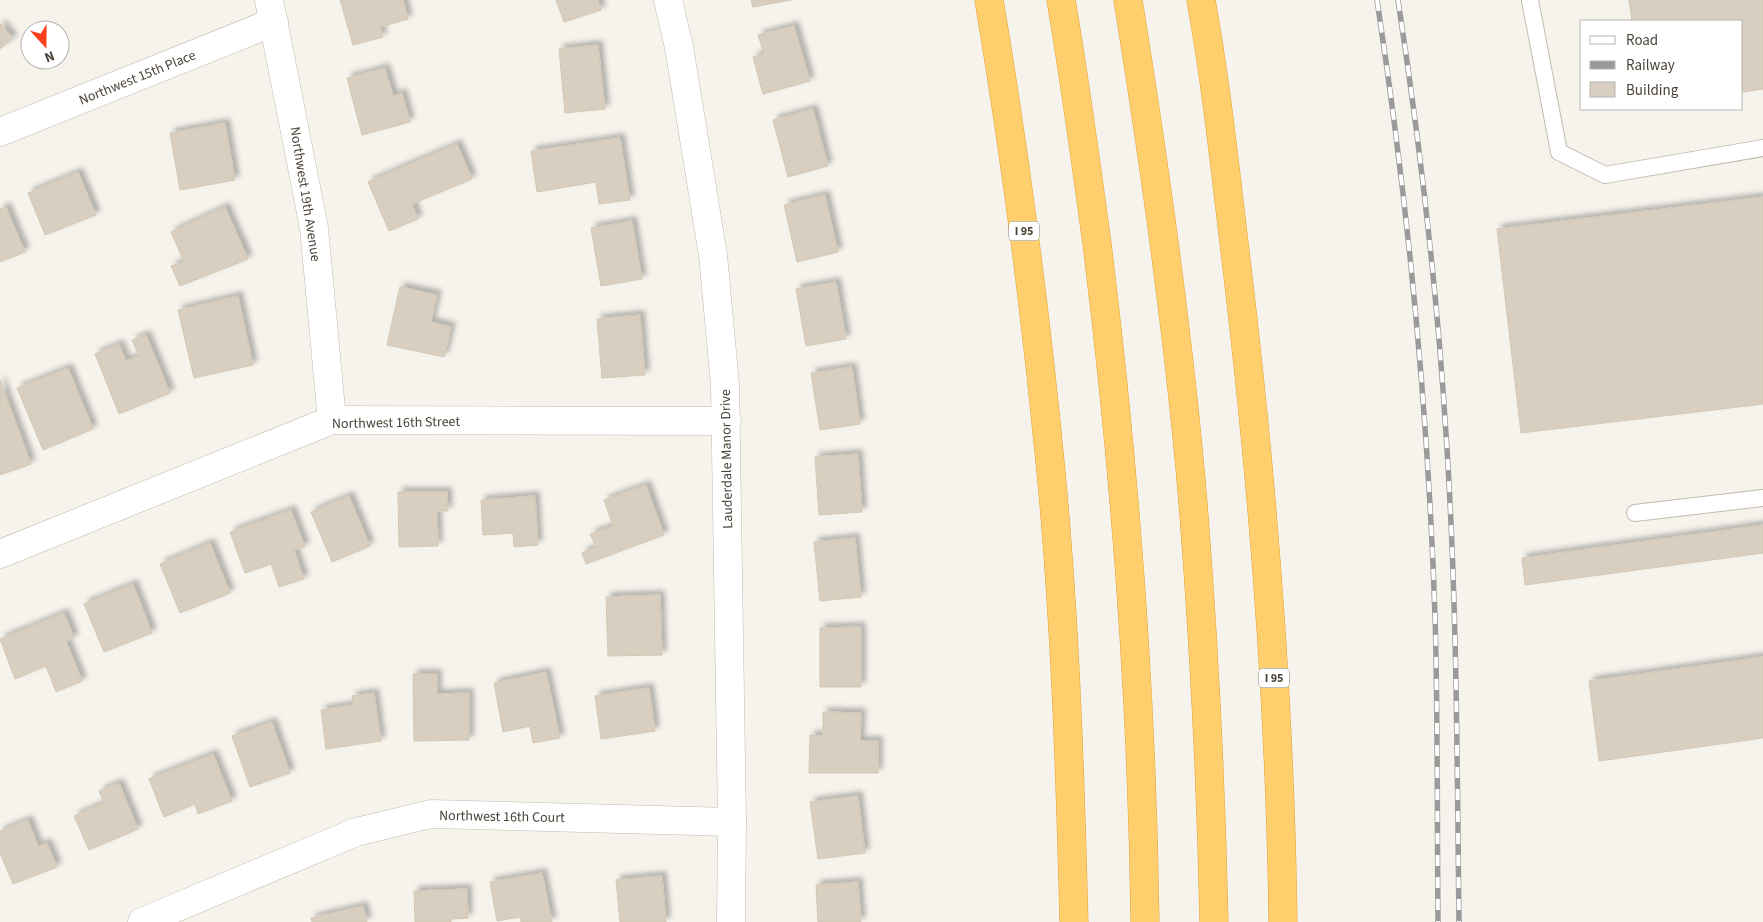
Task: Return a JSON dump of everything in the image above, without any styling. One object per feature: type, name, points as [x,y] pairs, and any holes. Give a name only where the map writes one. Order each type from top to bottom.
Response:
[{"type":"highway","name":"I 95","points":[[989,0],[1014,160],[1050,463],[1065,676],[1074,922]]},
{"type":"highway","points":[[1061,0],[1086,160],[1110,350],[1121,459],[1142,781],[1145,922]]},
{"type":"highway","points":[[1128,0],[1170,283],[1193,502],[1207,717],[1214,922]]},
{"type":"highway","name":"I 95","points":[[1201,3],[1231,217],[1256,436],[1266,551],[1278,758],[1283,922]]},
{"type":"street","name":"Lauderdale Manor Drive","points":[[668,0],[679,47],[713,255],[725,385],[732,822],[731,922]]},
{"type":"street","name":"Northwest 15th Place","points":[[0,132],[272,11]]},
{"type":"street","name":"Northwest 19th Avenue","points":[[272,11],[314,228],[332,420]]},
{"type":"street","name":"Northwest 16th Street","points":[[0,554],[332,420],[726,421]]},
{"type":"street","name":"Northwest 16th Court","points":[[142,922],[356,832],[431,814],[732,822]]},
{"type":"lane","points":[[1530,0],[1559,152],[1605,175],[1763,148]]},
{"type":"lane","points":[[1636,513],[1763,498]]},
{"type":"building","points":[[340,0],[403,0],[408,19],[380,27],[383,37],[353,45]]},
{"type":"building","points":[[556,0],[598,0],[601,10],[564,22]]},
{"type":"building","points":[[751,0],[791,0],[753,7]]},
{"type":"building","points":[[1629,0],[1763,0],[1763,89],[1743,92],[1743,20],[1632,20]]},
{"type":"building","points":[[0,23],[13,38],[0,49]]},
{"type":"building","points":[[794,26],[810,81],[763,94],[753,57],[764,54],[758,35]]},
{"type":"building","points":[[598,45],[605,109],[565,113],[559,49]]},
{"type":"building","points":[[385,68],[393,96],[402,93],[410,122],[362,135],[347,78]]},
{"type":"building","points":[[813,109],[828,166],[788,177],[773,120]]},
{"type":"building","points":[[225,123],[235,180],[180,190],[170,133]]},
{"type":"building","points":[[620,138],[630,200],[599,204],[596,182],[537,192],[531,151]]},
{"type":"building","points":[[457,144],[472,179],[412,204],[418,219],[389,231],[368,182]]},
{"type":"building","points":[[78,172],[96,215],[45,235],[28,193]]},
{"type":"building","points":[[825,195],[838,252],[797,262],[784,205]]},
{"type":"building","points":[[1763,197],[1763,404],[1521,433],[1497,229]]},
{"type":"building","points":[[6,207],[25,252],[0,262],[0,209]]},
{"type":"building","points":[[225,207],[248,259],[180,286],[171,266],[184,262],[171,232]]},
{"type":"building","points":[[632,221],[642,279],[601,286],[591,228]]},
{"type":"building","points":[[836,282],[846,339],[806,346],[796,289]]},
{"type":"building","points":[[400,287],[437,295],[431,322],[451,327],[444,357],[387,345]]},
{"type":"building","points":[[238,296],[253,365],[194,378],[178,310]]},
{"type":"building","points":[[640,315],[645,375],[602,378],[597,319]]},
{"type":"building","points":[[146,335],[170,393],[119,414],[95,354],[119,344],[126,361],[139,356],[132,340]]},
{"type":"building","points":[[852,367],[860,424],[820,430],[811,373]]},
{"type":"building","points":[[68,368],[93,429],[43,450],[17,388]]},
{"type":"building","points":[[0,380],[31,464],[0,475]]},
{"type":"building","points":[[858,454],[862,512],[819,515],[815,457]]},
{"type":"building","points":[[646,485],[664,535],[586,564],[582,553],[596,547],[590,534],[613,526],[604,500]]},
{"type":"building","points":[[398,492],[447,492],[448,511],[437,511],[438,546],[399,547]]},
{"type":"building","points":[[349,496],[370,546],[332,562],[311,512]]},
{"type":"building","points":[[535,496],[538,545],[514,547],[513,533],[483,535],[481,500]]},
{"type":"building","points":[[291,510],[305,547],[294,550],[304,579],[279,587],[271,564],[245,573],[230,532]]},
{"type":"building","points":[[1763,525],[1763,553],[1525,585],[1522,558]]},
{"type":"building","points":[[855,538],[861,597],[820,601],[814,542]]},
{"type":"building","points":[[210,543],[230,593],[180,613],[160,564]]},
{"type":"building","points":[[133,584],[152,633],[104,652],[84,604]]},
{"type":"building","points":[[660,595],[662,655],[608,656],[606,597]]},
{"type":"building","points":[[64,613],[74,638],[66,641],[82,681],[56,692],[46,666],[15,679],[0,639]]},
{"type":"building","points":[[861,627],[861,687],[820,687],[820,628]]},
{"type":"building","points":[[1763,657],[1763,738],[1599,761],[1589,681]]},
{"type":"building","points":[[546,672],[560,738],[533,743],[530,726],[503,732],[494,683]]},
{"type":"building","points":[[413,674],[437,674],[437,694],[469,693],[469,740],[414,741]]},
{"type":"building","points":[[649,688],[655,731],[601,739],[595,696]]},
{"type":"building","points":[[374,693],[381,741],[326,749],[321,710],[353,705],[352,696]]},
{"type":"building","points":[[823,712],[861,713],[860,741],[878,741],[878,773],[809,773],[810,735],[823,736]]},
{"type":"building","points":[[272,722],[290,773],[250,787],[232,736]]},
{"type":"building","points":[[213,754],[232,801],[198,814],[195,804],[164,817],[149,779]]},
{"type":"building","points":[[119,783],[138,829],[89,850],[74,816],[104,803],[99,791]]},
{"type":"building","points":[[858,796],[865,853],[818,859],[810,802]]},
{"type":"building","points":[[28,820],[38,846],[47,843],[57,867],[13,884],[0,853],[0,831]]},
{"type":"building","points":[[542,873],[552,922],[521,922],[520,917],[497,921],[490,882]]},
{"type":"building","points":[[662,876],[666,922],[620,922],[616,880]]},
{"type":"building","points":[[858,882],[861,922],[818,922],[816,885]]},
{"type":"building","points":[[467,889],[468,918],[451,919],[451,922],[415,922],[414,891]]},
{"type":"building","points":[[363,906],[367,922],[312,922],[311,918]]},
{"type":"railway","points":[[1377,0],[1398,153],[1422,384],[1435,615],[1438,922]]},
{"type":"railway","points":[[1398,0],[1414,108],[1427,217],[1438,325],[1446,434],[1454,617],[1459,922]]}]
